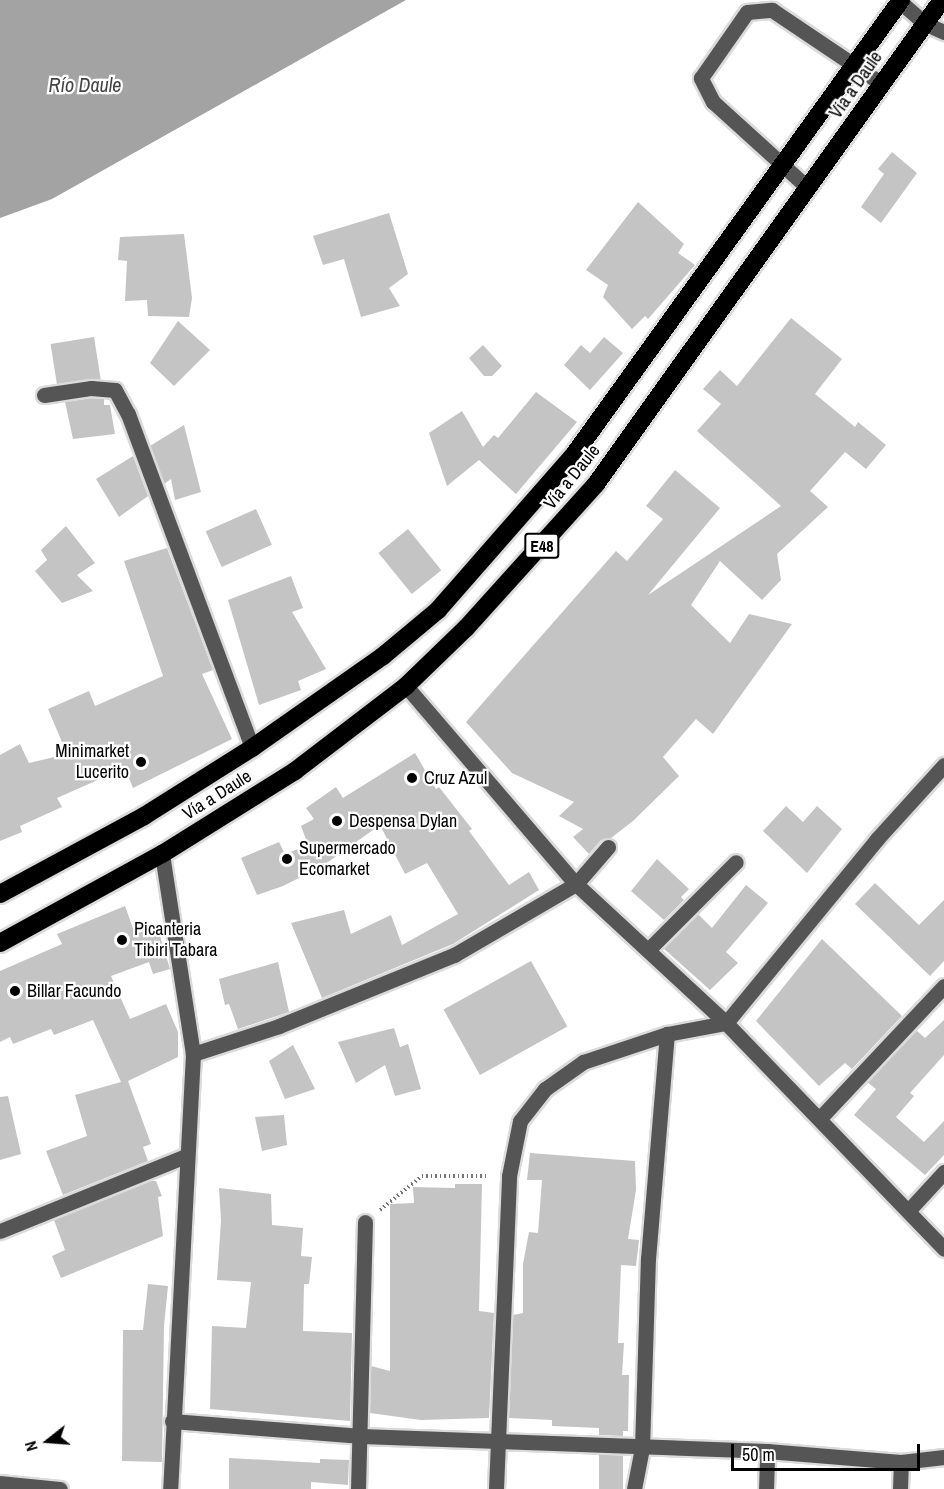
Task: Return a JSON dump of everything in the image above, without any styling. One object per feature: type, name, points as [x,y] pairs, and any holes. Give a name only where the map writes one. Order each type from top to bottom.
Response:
[{"type":"highway","name":"Vía a Daule","points":[[0,943],[162,854],[295,771],[406,686],[521,570],[596,484],[942,0]]},
{"type":"highway","name":"Vía a Daule","points":[[0,894],[144,816],[252,747],[384,656],[438,610],[493,550],[573,456],[899,1]]},
{"type":"street","points":[[899,1],[926,24],[944,32]]},
{"type":"street","points":[[808,188],[780,167],[713,102],[701,78],[747,12],[772,10],[882,84]]},
{"type":"street","points":[[44,395],[91,388],[115,390],[128,414],[252,747]]},
{"type":"street","points":[[406,686],[576,884],[726,1023],[909,1210],[944,1249]]},
{"type":"street","points":[[496,1489],[509,1176],[520,1120],[545,1089],[583,1062],[667,1034],[726,1023],[877,839],[944,765]]},
{"type":"street","points":[[193,1054],[279,1026],[454,955],[576,884],[608,847]]},
{"type":"street","points":[[162,854],[193,1054],[170,1489]]},
{"type":"street","points":[[648,950],[736,862]]},
{"type":"street","points":[[820,1118],[944,986]]},
{"type":"street","points":[[634,1489],[642,1448],[648,1259],[667,1034]]},
{"type":"street","points":[[0,1231],[186,1155]]},
{"type":"street","points":[[909,1210],[944,1172]]},
{"type":"street","points":[[358,1489],[365,1222]]},
{"type":"street","points":[[172,1421],[361,1436],[767,1452],[901,1462],[944,1457]]},
{"type":"street","points":[[766,1489],[767,1452]]},
{"type":"street","points":[[900,1489],[901,1462]]},
{"type":"street","points":[[0,1483],[60,1489]]},
{"type":"path","points":[[365,1222],[422,1176],[509,1176]]},
{"type":"water","name":"Río Daule","points":[[0,0],[406,0],[52,199],[0,218]]},
{"type":"building","points":[[892,152],[917,173],[881,223],[861,207],[884,174],[878,169]]},
{"type":"building","points":[[638,202],[684,244],[678,253],[695,265],[648,319],[645,316],[632,329],[603,297],[608,285],[586,270]]},
{"type":"building","points":[[389,213],[408,274],[389,288],[400,306],[361,317],[344,259],[323,265],[313,236]]},
{"type":"building","points":[[184,234],[192,298],[189,317],[148,316],[147,300],[125,301],[127,261],[118,260],[120,237]]},
{"type":"building","points":[[791,318],[842,359],[815,394],[855,427],[858,422],[886,445],[866,469],[845,452],[810,491],[828,507],[777,554],[781,580],[762,600],[720,561],[691,605],[730,643],[749,614],[792,624],[713,734],[696,719],[663,757],[679,776],[633,821],[611,838],[601,840],[589,854],[573,837],[583,829],[559,816],[574,802],[512,773],[466,722],[616,551],[627,561],[663,519],[646,506],[675,470],[720,508],[648,595],[781,506],[697,431],[721,404],[703,389],[720,370],[737,386]]},
{"type":"building","points":[[178,321],[210,350],[174,386],[150,363]]},
{"type":"building","points":[[94,337],[101,379],[57,386],[51,344]]},
{"type":"building","points":[[604,337],[623,353],[590,390],[564,365],[581,345],[590,353]]},
{"type":"building","points":[[483,345],[502,366],[492,376],[484,376],[469,358]]},
{"type":"building","points":[[536,392],[577,422],[516,494],[479,460],[447,486],[429,433],[462,411],[483,447],[494,435],[498,438]]},
{"type":"building","points":[[91,398],[104,399],[104,405],[110,405],[115,434],[73,439],[65,402]]},
{"type":"building","points":[[184,425],[201,492],[175,500],[171,479],[164,484],[150,446]]},
{"type":"building","points":[[133,456],[148,496],[119,517],[96,479]]},
{"type":"building","points":[[256,509],[272,545],[222,567],[206,531]]},
{"type":"building","points":[[66,526],[95,563],[77,575],[93,591],[62,603],[35,571],[47,560],[41,550]]},
{"type":"building","points":[[408,529],[441,570],[412,594],[378,553]]},
{"type":"building","points":[[167,548],[213,670],[202,674],[232,739],[133,788],[125,768],[57,798],[62,807],[20,826],[22,832],[0,841],[0,755],[20,744],[29,763],[67,754],[48,709],[89,691],[95,706],[163,676],[124,561]]},
{"type":"building","points":[[291,576],[303,608],[292,612],[326,669],[298,681],[301,690],[259,705],[228,600]]},
{"type":"building","points":[[415,753],[436,789],[439,787],[472,829],[469,831],[509,885],[529,872],[539,890],[453,944],[322,998],[291,923],[344,910],[351,934],[391,915],[402,945],[458,914],[427,863],[405,874],[380,825],[321,867],[283,886],[257,895],[241,858],[279,842],[285,854],[308,845],[301,826],[314,819],[306,808],[336,787],[343,798]]},
{"type":"building","points":[[786,806],[803,822],[817,806],[842,829],[807,873],[763,831]]},
{"type":"building","points":[[657,859],[689,889],[681,897],[684,900],[664,920],[631,891]]},
{"type":"building","points":[[875,883],[919,925],[944,900],[944,961],[930,976],[855,904]]},
{"type":"building","points":[[746,885],[768,903],[726,952],[738,963],[710,990],[663,948],[698,914],[712,928]]},
{"type":"building","points":[[125,906],[135,934],[157,926],[170,969],[153,974],[149,962],[111,976],[130,1019],[166,1004],[178,1032],[178,1057],[128,1081],[151,1144],[143,1147],[148,1161],[63,1195],[46,1151],[87,1136],[75,1095],[121,1082],[93,1020],[54,1035],[51,1029],[13,1044],[10,1037],[0,1042],[0,971],[62,944],[57,934]]},
{"type":"building","points":[[822,939],[902,1016],[852,1069],[845,1063],[819,1086],[756,1021]]},
{"type":"building","points":[[531,961],[567,1027],[480,1075],[444,1009]]},
{"type":"building","points":[[278,962],[289,1012],[238,1029],[229,1004],[225,1005],[219,979]]},
{"type":"building","points":[[944,1020],[944,1055],[910,1093],[914,1096],[896,1117],[924,1142],[944,1121],[944,1155],[925,1175],[854,1115],[876,1089],[867,1082],[916,1030],[925,1038]]},
{"type":"building","points":[[394,1028],[400,1047],[408,1044],[421,1089],[395,1096],[385,1065],[356,1083],[338,1042]]},
{"type":"building","points":[[293,1045],[315,1089],[285,1099],[269,1061]]},
{"type":"building","points":[[8,1096],[21,1154],[0,1160],[0,1097]]},
{"type":"building","points":[[284,1115],[287,1145],[262,1151],[255,1117]]},
{"type":"building","points":[[530,1153],[635,1161],[636,1190],[628,1239],[639,1240],[636,1266],[621,1265],[618,1343],[624,1343],[622,1375],[629,1375],[628,1431],[623,1431],[623,1436],[599,1435],[599,1428],[552,1426],[552,1420],[509,1418],[513,1315],[523,1313],[523,1264],[529,1232],[538,1233],[542,1180],[527,1180]]},
{"type":"building","points":[[156,1181],[162,1196],[158,1197],[163,1236],[61,1278],[52,1256],[65,1250],[54,1220]]},
{"type":"building","points":[[455,1184],[482,1184],[479,1311],[494,1313],[489,1418],[421,1420],[370,1413],[371,1366],[390,1371],[390,1204],[414,1203],[413,1187],[455,1188]]},
{"type":"building","points":[[219,1188],[271,1194],[272,1225],[303,1228],[301,1256],[312,1257],[309,1284],[304,1284],[303,1331],[352,1333],[350,1421],[210,1409],[212,1326],[246,1328],[251,1282],[217,1280],[221,1221]]},
{"type":"building","points":[[148,1284],[168,1286],[164,1326],[162,1462],[122,1461],[123,1330],[143,1330]]},
{"type":"building","points":[[599,1455],[623,1455],[623,1489],[599,1489]]},
{"type":"building","points":[[229,1458],[320,1463],[320,1459],[349,1460],[348,1485],[311,1482],[311,1489],[229,1489]]},
{"type":"place","name":"Minimarket Lucerito","points":[[141,762]]},
{"type":"place","name":"Cruz Azul","points":[[412,778]]},
{"type":"place","name":"Despensa Dylan","points":[[337,821]]},
{"type":"place","name":"Supermercado Ecomarket","points":[[287,859]]},
{"type":"place","name":"Picanteria Tibiri Tabara","points":[[122,940]]},
{"type":"place","name":"Billar Facundo","points":[[15,991]]}]
